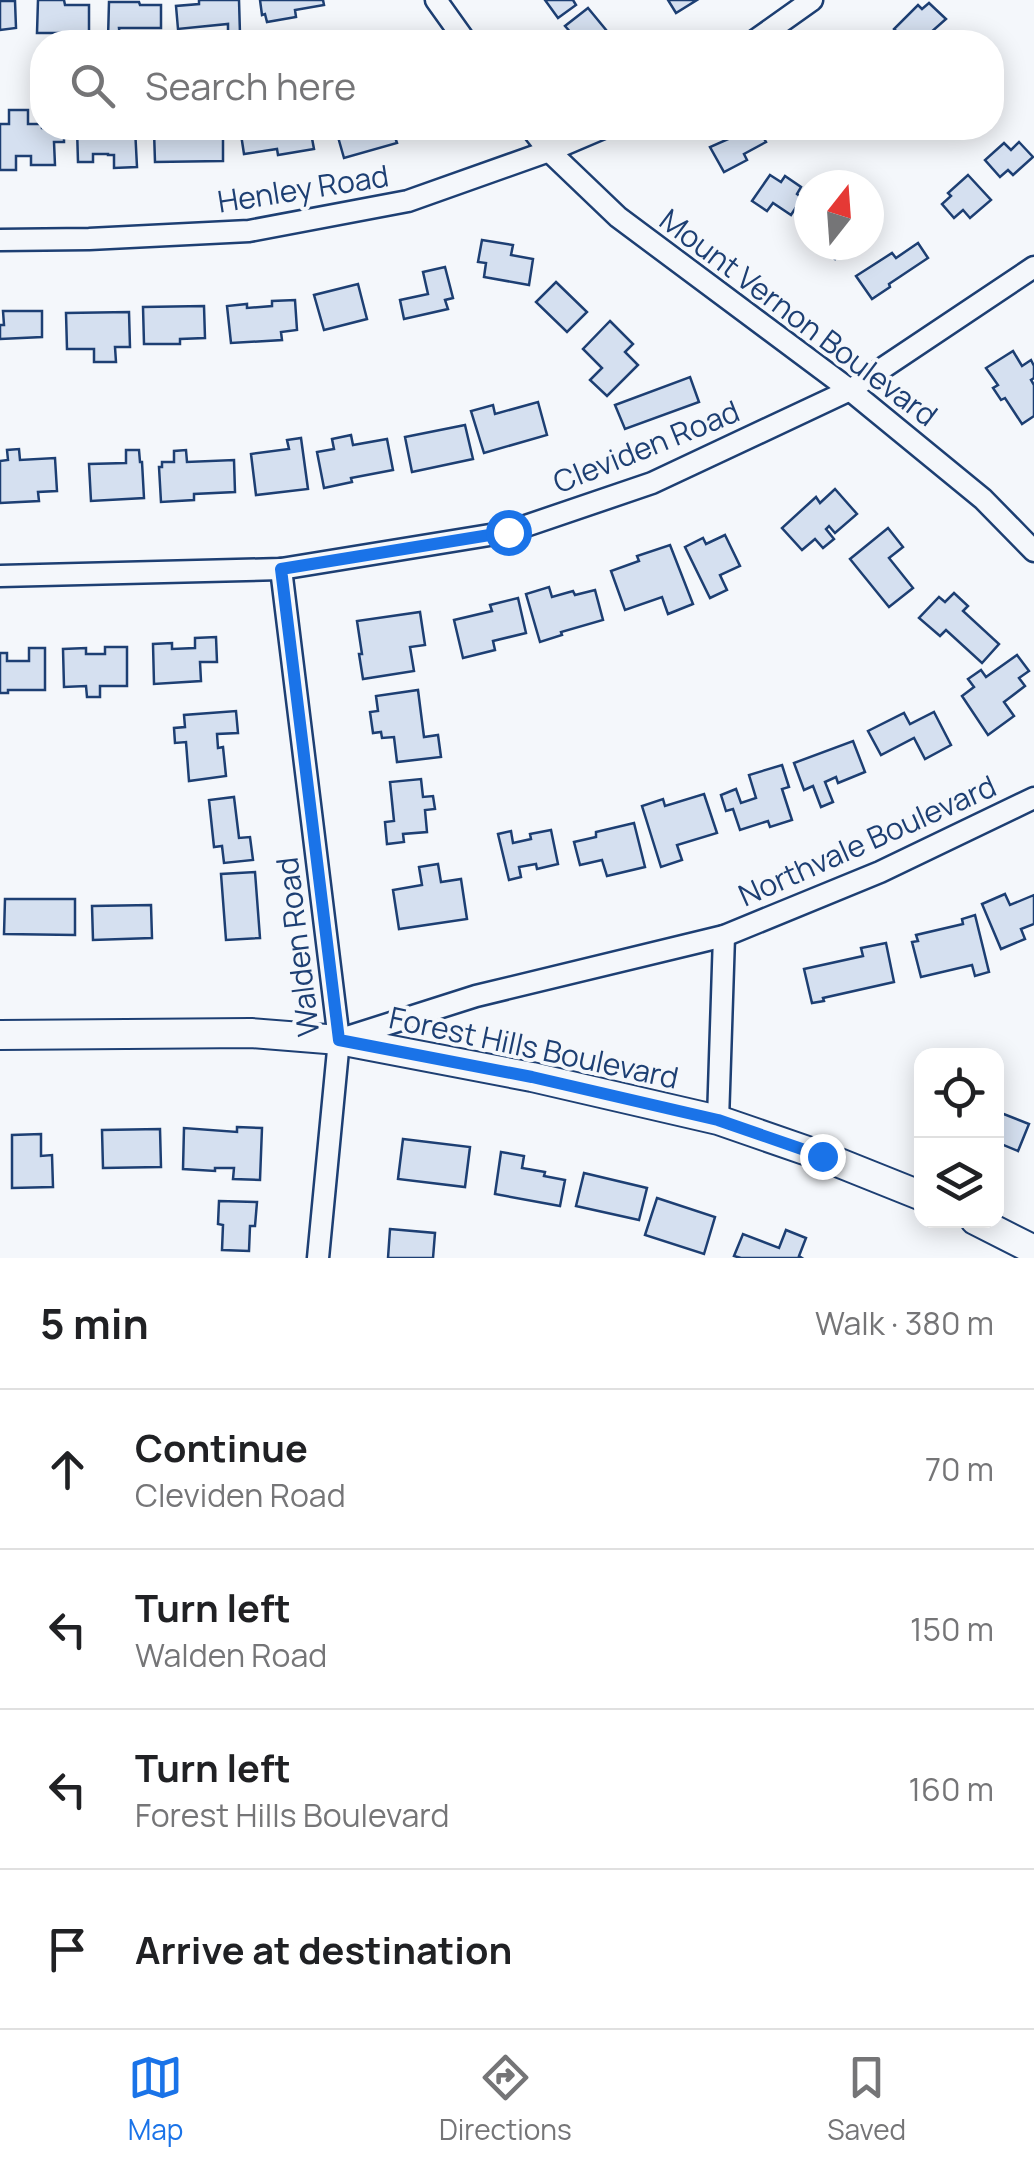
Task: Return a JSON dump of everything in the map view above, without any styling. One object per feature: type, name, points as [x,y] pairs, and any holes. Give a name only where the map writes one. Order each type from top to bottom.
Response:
[{"type":"street","points":[[436,0],[457,30]]},
{"type":"street","points":[[770,30],[812,0]]},
{"type":"street","name":"Mount Vernon Boulevard","points":[[540,140],[618,217],[850,390],[984,498],[1034,551]]},
{"type":"street","name":"Henley Road","points":[[0,240],[248,231],[408,201],[575,140]]},
{"type":"street","name":"Cleviden Road","points":[[0,576],[281,569],[508,532],[652,483],[850,390],[1034,267]]},
{"type":"street","name":"Walden Road","points":[[281,569],[339,1040],[318,1258]]},
{"type":"street","name":"Northvale Boulevard","points":[[339,1040],[476,996],[724,936],[880,872],[1034,798]]},
{"type":"street","name":"Northvale Boulevard","points":[[718,1120],[724,936]]},
{"type":"street","name":"Forest Hills Boulevard","points":[[0,1036],[250,1033],[339,1040],[532,1077],[718,1120],[914,1193]]},
{"type":"street","points":[[991,1228],[1034,1250]]},
{"type":"building","points":[[38,0],[89,5],[89,30],[37,30]]},
{"type":"building","points":[[199,0],[239,0],[240,30],[228,30],[228,24],[178,29],[176,6],[199,4]]},
{"type":"building","points":[[260,0],[323,0],[324,5],[295,10],[296,17],[267,22]]},
{"type":"building","points":[[545,0],[573,0],[576,5],[558,18]]},
{"type":"building","points":[[668,0],[697,0],[676,13]]},
{"type":"building","points":[[0,1],[15,1],[16,28],[0,30]]},
{"type":"building","points":[[109,2],[161,5],[161,28],[108,30]]},
{"type":"building","points":[[929,3],[946,19],[934,30],[894,29],[918,5],[922,9]]},
{"type":"building","points":[[588,8],[606,30],[568,30],[565,26]]},
{"type":"building","points":[[9,110],[28,110],[30,140],[64,140],[54,142],[55,165],[31,165],[31,156],[16,156],[16,170],[0,170],[0,124],[9,124]]},
{"type":"building","points":[[77,140],[136,140],[137,167],[114,168],[114,155],[108,154],[93,154],[93,162],[78,162]]},
{"type":"building","points":[[154,140],[223,140],[223,161],[155,162]]},
{"type":"building","points":[[242,140],[312,140],[314,149],[278,155],[277,149],[244,154]]},
{"type":"building","points":[[339,140],[397,143],[344,158]]},
{"type":"building","points":[[726,140],[766,142],[744,154],[747,160],[724,172],[710,147]]},
{"type":"building","points":[[1019,142],[1033,157],[1013,175],[1008,170],[1000,177],[985,160],[1004,143],[1011,150]]},
{"type":"building","points":[[770,175],[781,182],[785,176],[794,182],[791,215],[773,203],[767,211],[752,201]]},
{"type":"building","points":[[968,175],[991,200],[970,218],[963,210],[954,218],[942,204]]},
{"type":"building","points":[[482,240],[513,245],[511,255],[533,259],[529,285],[484,277],[486,263],[478,262]]},
{"type":"building","points":[[918,243],[928,258],[872,299],[856,276],[892,253],[896,258]]},
{"type":"building","points":[[445,267],[453,298],[445,300],[448,309],[404,319],[400,300],[428,294],[423,272]]},
{"type":"building","points":[[556,282],[587,312],[567,332],[536,302]]},
{"type":"building","points":[[358,284],[367,319],[324,330],[314,295]]},
{"type":"building","points":[[295,300],[297,330],[281,332],[282,340],[231,343],[227,306],[272,306],[272,301]]},
{"type":"building","points":[[204,306],[205,338],[180,339],[180,344],[144,344],[143,307]]},
{"type":"building","points":[[3,311],[42,311],[42,337],[0,339]]},
{"type":"building","points":[[129,312],[130,347],[115,347],[116,362],[94,362],[94,349],[67,349],[66,313]]},
{"type":"building","points":[[610,321],[633,344],[625,352],[638,365],[607,396],[590,380],[602,368],[583,349]]},
{"type":"building","points":[[1013,351],[1022,366],[1031,360],[1034,366],[1034,416],[1022,424],[1005,398],[1001,400],[993,388],[998,385],[986,368]]},
{"type":"building","points":[[690,377],[699,402],[625,429],[615,405]]},
{"type":"building","points":[[538,402],[547,435],[484,453],[471,411],[493,405],[495,414]]},
{"type":"building","points":[[465,425],[473,459],[412,472],[405,437]]},
{"type":"building","points":[[351,435],[353,445],[387,439],[393,470],[324,488],[317,452],[334,449],[332,439]]},
{"type":"building","points":[[301,438],[308,489],[256,495],[251,454],[289,449],[287,440]]},
{"type":"building","points":[[19,449],[20,460],[55,458],[57,491],[38,492],[39,501],[0,503],[0,461],[8,460],[7,450]]},
{"type":"building","points":[[126,450],[139,450],[144,498],[91,501],[89,464],[126,463]]},
{"type":"building","points":[[186,450],[187,462],[234,460],[235,492],[194,494],[194,500],[161,502],[159,467],[162,462],[174,462],[174,451]]},
{"type":"building","points":[[835,489],[857,514],[835,533],[829,526],[826,529],[834,539],[823,548],[815,539],[802,550],[782,528],[816,497],[820,503]]},
{"type":"building","points":[[888,528],[903,547],[889,558],[913,588],[889,607],[850,559]]},
{"type":"building","points":[[725,535],[740,566],[720,575],[727,590],[710,598],[685,547],[703,538],[706,544]]},
{"type":"building","points":[[670,545],[693,604],[668,614],[662,597],[625,610],[611,571],[639,561],[637,556]]},
{"type":"building","points":[[549,587],[552,597],[595,590],[603,620],[540,642],[526,594]]},
{"type":"building","points":[[954,593],[968,606],[963,611],[999,644],[982,663],[946,630],[940,636],[919,618],[939,597],[945,602]]},
{"type":"building","points":[[518,598],[526,633],[493,641],[495,650],[463,658],[454,620],[492,611],[490,605]]},
{"type":"building","points":[[420,612],[425,645],[410,647],[414,671],[363,679],[357,621]]},
{"type":"building","points":[[216,637],[217,662],[200,662],[201,681],[154,684],[153,644],[172,643],[172,649],[195,648],[195,638]]},
{"type":"building","points":[[105,647],[127,647],[127,686],[100,686],[100,697],[87,697],[86,686],[64,687],[63,649],[86,648],[86,654],[105,654]]},
{"type":"building","points":[[29,648],[45,648],[45,690],[0,693],[0,653],[7,653],[7,661],[29,661]]},
{"type":"building","points":[[1017,655],[1029,671],[1019,678],[1025,686],[1004,702],[1014,716],[988,735],[962,696],[974,687],[968,679],[981,670],[986,677]]},
{"type":"building","points":[[418,690],[424,737],[438,735],[441,757],[397,762],[394,737],[382,738],[381,732],[373,733],[370,712],[378,711],[376,696]]},
{"type":"building","points":[[236,711],[238,733],[217,734],[218,748],[223,747],[226,776],[189,781],[186,742],[175,743],[174,728],[185,727],[184,715]]},
{"type":"building","points":[[934,712],[951,745],[925,759],[914,738],[881,755],[868,731],[904,713],[910,724]]},
{"type":"building","points":[[853,741],[865,772],[838,783],[836,777],[825,782],[833,802],[821,807],[813,786],[804,790],[794,763]]},
{"type":"building","points":[[782,765],[789,787],[782,789],[792,820],[770,827],[768,821],[740,830],[733,809],[726,811],[721,795],[736,789],[741,803],[756,798],[749,775]]},
{"type":"building","points":[[421,779],[423,797],[433,796],[435,809],[425,810],[427,832],[403,834],[404,842],[387,844],[385,822],[394,821],[390,782]]},
{"type":"building","points":[[704,794],[717,833],[677,845],[682,860],[661,867],[642,806],[663,799],[665,806]]},
{"type":"building","points":[[234,797],[239,838],[250,837],[253,860],[224,863],[222,846],[214,847],[209,800]]},
{"type":"building","points":[[634,823],[645,867],[607,876],[602,860],[580,865],[574,842]]},
{"type":"building","points":[[551,830],[558,864],[537,869],[536,864],[519,867],[521,877],[509,880],[498,834],[511,831],[513,843],[531,839],[530,834]]},
{"type":"building","points":[[438,864],[441,882],[461,879],[467,919],[399,929],[393,890],[422,885],[419,867]]},
{"type":"building","points":[[255,872],[260,938],[226,940],[221,874]]},
{"type":"building","points":[[1005,894],[1010,905],[1034,895],[1034,924],[1021,929],[1025,939],[1001,949],[982,904]]},
{"type":"building","points":[[5,899],[75,899],[75,935],[4,934]]},
{"type":"building","points":[[151,905],[152,938],[93,940],[92,906]]},
{"type":"building","points":[[975,915],[989,972],[975,976],[972,965],[921,977],[912,942],[918,941],[916,935],[963,924],[962,919]]},
{"type":"building","points":[[886,943],[894,982],[812,1003],[804,969],[863,956],[861,948]]},
{"type":"building","points":[[1004,1114],[1029,1124],[1018,1151],[1004,1145]]},
{"type":"building","points":[[237,1127],[262,1128],[260,1180],[233,1179],[234,1168],[183,1169],[184,1128],[237,1132]]},
{"type":"building","points":[[160,1129],[161,1167],[103,1168],[102,1130]]},
{"type":"building","points":[[41,1134],[41,1156],[52,1155],[53,1187],[12,1188],[12,1135]]},
{"type":"building","points":[[403,1139],[470,1147],[465,1187],[398,1179]]},
{"type":"building","points":[[501,1152],[524,1156],[522,1168],[565,1180],[560,1206],[495,1194]]},
{"type":"building","points":[[584,1173],[647,1188],[639,1220],[576,1206]]},
{"type":"building","points":[[657,1198],[715,1217],[704,1254],[645,1235]]},
{"type":"building","points":[[219,1201],[257,1202],[255,1226],[250,1226],[249,1251],[222,1250]]},
{"type":"building","points":[[390,1229],[435,1233],[433,1258],[388,1258]]},
{"type":"building","points":[[786,1230],[806,1238],[799,1256],[802,1258],[734,1256],[743,1234],[779,1248]]},
{"type":"route","points":[[508,532],[281,569],[339,1040],[532,1077],[718,1120],[822,1156]]}]
